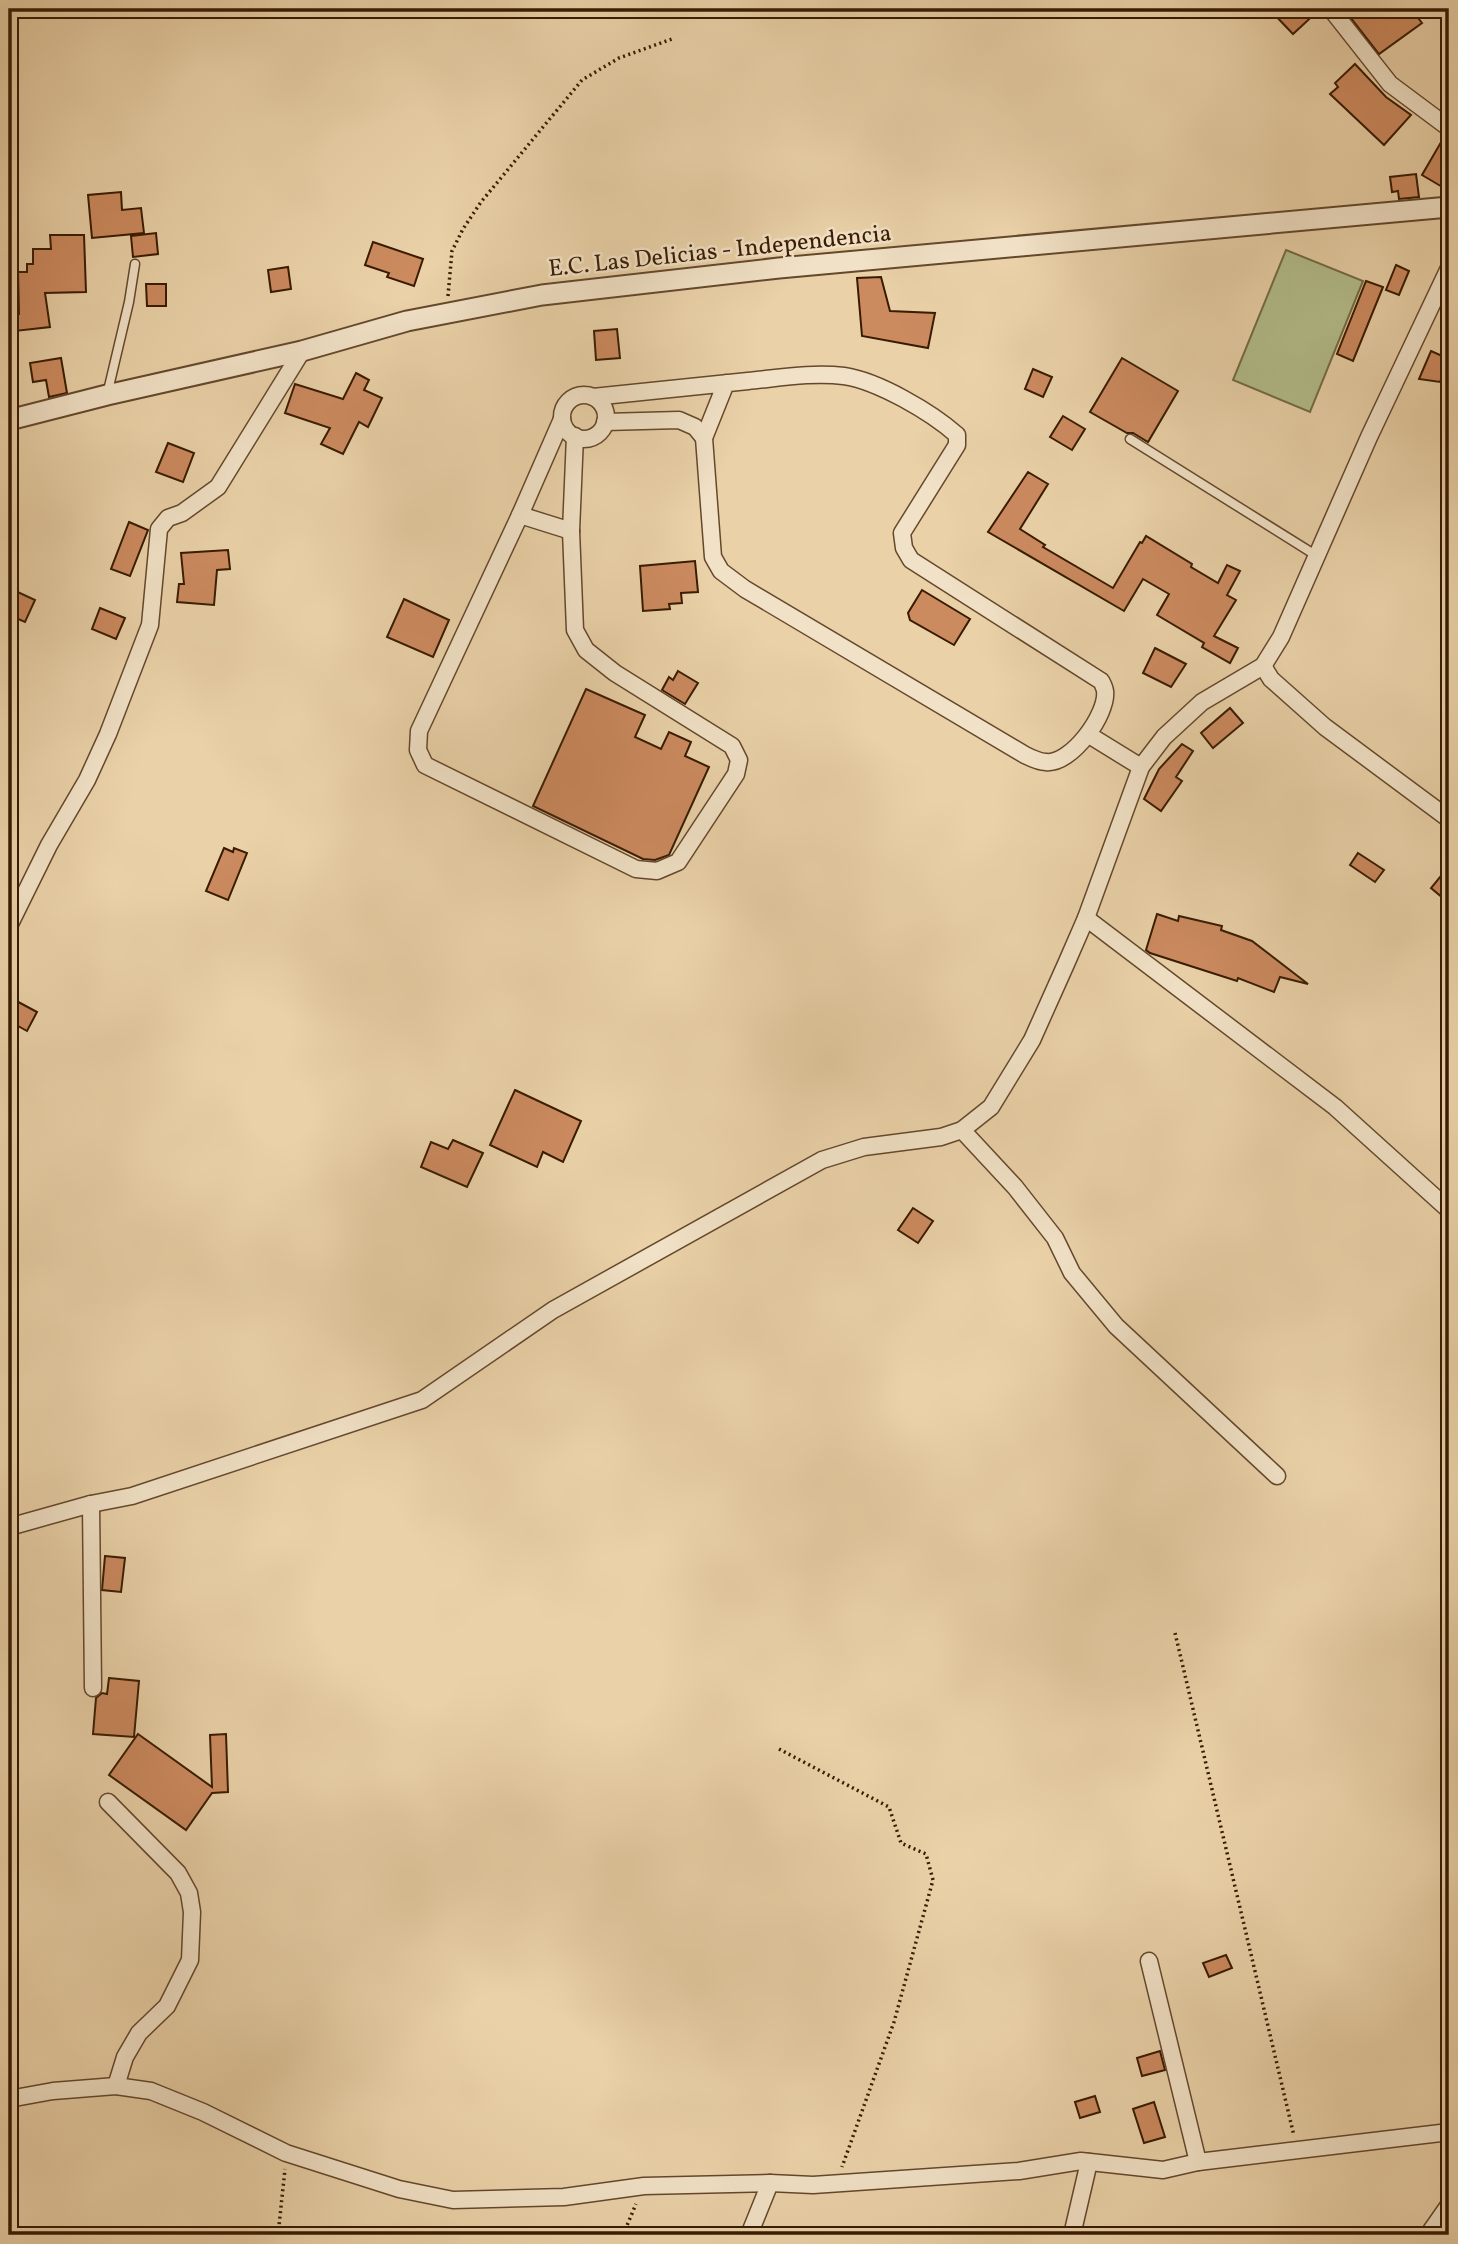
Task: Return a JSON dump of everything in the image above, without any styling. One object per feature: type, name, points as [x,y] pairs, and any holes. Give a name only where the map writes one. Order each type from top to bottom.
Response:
[{"type":"street","points":[[1331,9],[1390,85],[1449,128]]},
{"type":"street","name":"E.C. Las Delicias - Independencia","points":[[9,420],[302,351],[407,321],[542,295],[779,268],[1449,207]]},
{"type":"street","points":[[9,1527],[91,1504],[132,1496],[422,1400],[552,1310],[822,1160],[864,1147],[941,1137],[962,1130],[991,1107],[1032,1040],[1086,918],[1141,767],[1164,737],[1202,702],[1263,666],[1281,637],[1369,437],[1449,268]]},
{"type":"street","points":[[9,926],[87,780],[146,637],[150,625],[159,528],[168,518],[182,513],[218,487],[302,351]]},
{"type":"street","points":[[575,436],[571,531],[575,630],[586,650],[615,673],[732,746],[739,760],[736,774],[677,862],[657,871],[636,869],[425,765],[418,750],[419,731],[520,515],[562,419],[563,411],[571,399],[586,395],[593,397],[726,383],[814,374],[846,377],[882,389],[943,422],[957,435],[957,445],[902,533],[904,548],[911,560],[1101,681],[1105,690],[1104,701],[1088,735],[1066,756],[1048,763],[1025,755],[756,596],[721,571],[713,558],[704,438],[726,383]]},
{"type":"street","points":[[562,419],[569,432],[575,436],[590,438],[602,429],[605,422],[604,407],[593,397]]},
{"type":"street","points":[[605,422],[679,420],[695,427],[704,438]]},
{"type":"street","points":[[520,515],[571,531]]},
{"type":"street","points":[[1263,666],[1271,679],[1325,727],[1449,819]]},
{"type":"street","points":[[1088,735],[1141,767]]},
{"type":"street","points":[[1086,918],[1335,1107],[1449,1210]]},
{"type":"street","points":[[962,1130],[1015,1187],[1055,1238],[1072,1273],[1116,1326],[1277,1476]]},
{"type":"street","points":[[91,1504],[93,1688]]},
{"type":"street","points":[[108,1802],[178,1873],[189,1893],[192,1912],[190,1960],[167,2006],[139,2033],[125,2057],[116,2086]]},
{"type":"street","points":[[1149,1961],[1198,2162]]},
{"type":"street","points":[[9,2099],[53,2091],[116,2086],[151,2091],[203,2112],[286,2153],[399,2189],[453,2200],[564,2197],[644,2186],[770,2183],[813,2185],[1019,2171],[1081,2161],[1163,2170],[1198,2162],[1449,2132]]},
{"type":"street","points":[[1072,2235],[1089,2162]]},
{"type":"street","points":[[749,2235],[770,2183]]},
{"type":"street","points":[[1428,2235],[1449,2206]]},
{"type":"lane","points":[[107,395],[130,302],[135,264]]},
{"type":"lane","points":[[1130,439],[1317,556]]},
{"type":"path","points":[[449,312],[448,285],[452,251],[481,202],[582,80],[619,58],[672,39]]},
{"type":"path","points":[[1175,1633],[1297,2151]]},
{"type":"path","points":[[779,1749],[889,1807],[901,1843],[926,1854],[933,1880],[894,2022],[837,2182]]},
{"type":"path","points":[[278,2235],[286,2153]]},
{"type":"path","points":[[623,2235],[644,2186]]},
{"type":"green space","points":[[1286,250],[1363,281],[1310,412],[1233,380]]},
{"type":"building","points":[[1269,9],[1320,9],[1293,34]]},
{"type":"building","points":[[1344,9],[1411,9],[1422,23],[1379,54]]},
{"type":"building","points":[[1355,64],[1386,97],[1411,115],[1384,145],[1330,94],[1338,87],[1335,83]]},
{"type":"building","points":[[1444,137],[1449,138],[1449,180],[1444,188],[1422,175]]},
{"type":"building","points":[[1416,174],[1419,197],[1399,199],[1398,191],[1392,192],[1390,177]]},
{"type":"building","points":[[121,192],[122,210],[141,208],[144,233],[92,238],[88,195]]},
{"type":"building","points":[[156,233],[158,254],[133,257],[131,236]]},
{"type":"building","points":[[50,235],[84,235],[86,292],[45,293],[50,327],[15,331],[13,314],[19,314],[18,272],[27,272],[27,264],[33,264],[33,249],[51,249]]},
{"type":"building","points":[[373,242],[423,259],[414,286],[387,277],[389,273],[365,265]]},
{"type":"building","points":[[1396,265],[1409,271],[1399,295],[1386,290]]},
{"type":"building","points":[[288,267],[291,289],[271,292],[268,270]]},
{"type":"building","points":[[881,277],[890,311],[935,313],[928,348],[862,336],[857,278]]},
{"type":"building","points":[[1366,281],[1383,287],[1353,361],[1337,354]]},
{"type":"building","points":[[146,284],[166,284],[166,306],[147,306]]},
{"type":"building","points":[[617,329],[620,358],[596,360],[594,331]]},
{"type":"building","points":[[1431,351],[1449,359],[1440,382],[1419,379]]},
{"type":"building","points":[[61,358],[67,393],[49,397],[46,380],[33,382],[30,363]]},
{"type":"building","points":[[1122,358],[1178,391],[1148,442],[1090,412]]},
{"type":"building","points":[[1033,369],[1052,377],[1043,397],[1025,389]]},
{"type":"building","points":[[356,373],[369,380],[364,390],[382,398],[368,427],[359,422],[343,454],[321,444],[330,428],[285,413],[295,384],[343,399]]},
{"type":"building","points":[[1063,416],[1085,429],[1072,450],[1050,437]]},
{"type":"building","points":[[168,443],[194,453],[183,482],[156,472]]},
{"type":"building","points":[[1028,472],[1048,484],[1020,529],[1045,545],[1043,547],[1113,588],[1146,536],[1218,583],[1227,565],[1240,571],[1227,595],[1236,600],[1214,636],[1238,648],[1230,663],[1202,647],[1204,643],[1157,615],[1169,594],[1143,579],[1124,611],[988,532]]},
{"type":"building","points":[[129,522],[148,530],[130,576],[111,569]]},
{"type":"building","points":[[228,550],[230,569],[217,570],[214,605],[177,602],[179,584],[184,584],[181,553]]},
{"type":"building","points":[[695,561],[698,592],[681,593],[682,603],[669,604],[670,609],[643,611],[640,566]]},
{"type":"building","points":[[9,588],[35,600],[25,622],[9,615]]},
{"type":"building","points":[[922,590],[970,619],[954,645],[910,620],[908,613]]},
{"type":"building","points":[[404,599],[449,620],[433,657],[387,637]]},
{"type":"building","points":[[100,608],[125,618],[116,639],[92,629]]},
{"type":"building","points":[[1155,648],[1186,664],[1171,687],[1143,673]]},
{"type":"building","points":[[678,671],[698,683],[685,704],[662,690],[669,677],[673,680]]},
{"type":"building","points":[[586,689],[645,715],[635,737],[661,749],[669,732],[691,742],[685,756],[709,767],[669,855],[655,860],[643,859],[533,806]]},
{"type":"building","points":[[1230,708],[1243,723],[1213,748],[1201,733]]},
{"type":"building","points":[[1182,744],[1193,751],[1176,777],[1182,781],[1161,811],[1144,799],[1159,769]]},
{"type":"building","points":[[224,848],[233,852],[234,848],[247,853],[228,900],[206,891]]},
{"type":"building","points":[[1358,853],[1384,870],[1375,882],[1350,865]]},
{"type":"building","points":[[1449,866],[1449,903],[1431,888]]},
{"type":"building","points":[[1157,914],[1178,921],[1179,916],[1222,926],[1221,930],[1252,941],[1308,984],[1280,977],[1274,992],[1238,978],[1237,981],[1150,953],[1146,950]]},
{"type":"building","points":[[9,997],[37,1012],[27,1031],[9,1021]]},
{"type":"building","points":[[515,1090],[581,1121],[563,1162],[543,1152],[537,1167],[490,1145]]},
{"type":"building","points":[[453,1140],[483,1153],[467,1187],[421,1167],[431,1142],[448,1149]]},
{"type":"building","points":[[913,1208],[933,1221],[918,1243],[898,1230]]},
{"type":"building","points":[[105,1556],[125,1558],[121,1592],[102,1590]]},
{"type":"building","points":[[109,1678],[139,1681],[134,1737],[93,1734],[96,1698],[102,1693],[107,1694]]},
{"type":"building","points":[[138,1734],[212,1787],[210,1735],[226,1734],[228,1792],[212,1793],[186,1830],[109,1775]]},
{"type":"building","points":[[1226,1955],[1232,1968],[1209,1977],[1203,1963]]},
{"type":"building","points":[[1160,2051],[1165,2070],[1142,2076],[1137,2058]]},
{"type":"building","points":[[1095,2096],[1100,2112],[1080,2118],[1075,2102]]},
{"type":"building","points":[[1154,2102],[1165,2137],[1144,2143],[1133,2109]]}]
